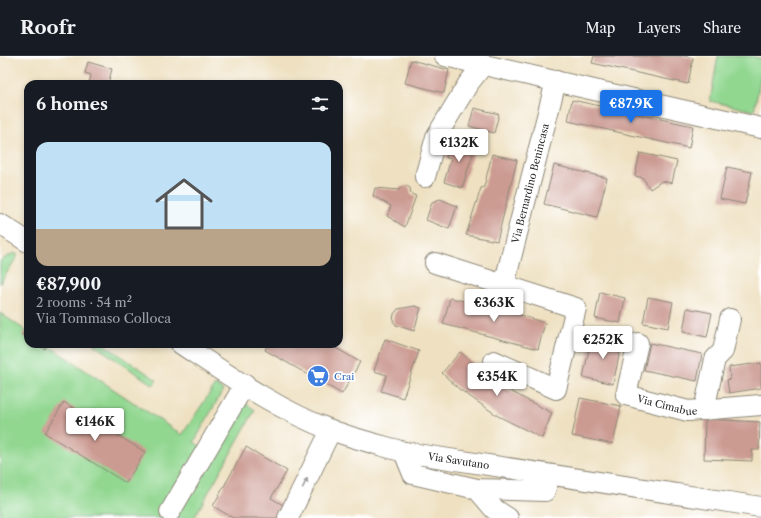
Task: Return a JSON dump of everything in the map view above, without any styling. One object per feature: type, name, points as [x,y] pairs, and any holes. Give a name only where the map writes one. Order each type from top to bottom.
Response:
[{"type":"street","points":[[445,56],[761,128]]},
{"type":"street","points":[[425,177],[436,137],[468,84],[483,65]]},
{"type":"street","name":"Via Bernardino Benincasa","points":[[504,285],[556,81]]},
{"type":"street","points":[[2,229],[24,240]]},
{"type":"street","points":[[435,263],[576,308],[556,389],[494,361]]},
{"type":"street","points":[[704,410],[715,359],[723,351],[730,319]]},
{"type":"street","name":"Via Cimabue","points":[[638,343],[626,395],[688,411],[761,405]]},
{"type":"street","name":"Via Savutano","points":[[187,348],[289,411],[331,430],[404,452],[761,507]]},
{"type":"street","points":[[170,512],[245,384]]},
{"type":"street","points":[[288,518],[331,430]]},
{"type":"street","points":[[404,452],[413,474],[477,489],[545,491],[550,475]]},
{"type":"street","points":[[477,489],[494,509],[508,518]]},
{"type":"green space","points":[[718,56],[750,56],[761,58],[761,76],[754,111],[710,101]]},
{"type":"green space","points":[[14,253],[18,255],[0,284],[0,261]]},
{"type":"green space","points":[[0,313],[24,329],[24,348],[52,348],[182,435],[215,385],[223,390],[194,442],[214,455],[245,403],[255,410],[194,518],[0,518]]},
{"type":"green space","points":[[99,348],[109,348],[157,380],[153,385]]},
{"type":"building","points":[[594,56],[684,56],[693,58],[688,84],[592,63]]},
{"type":"building","points":[[411,60],[449,70],[444,93],[405,83]]},
{"type":"building","points":[[88,62],[112,69],[109,80],[90,80],[91,75],[85,73]]},
{"type":"building","points":[[572,100],[693,126],[689,148],[568,121]]},
{"type":"building","points":[[474,108],[499,114],[494,133],[469,126]]},
{"type":"building","points":[[452,140],[475,147],[462,188],[444,182],[451,159],[446,158]]},
{"type":"building","points":[[640,153],[677,161],[672,183],[662,181],[650,189],[643,178],[635,176]]},
{"type":"building","points":[[492,154],[517,160],[497,241],[466,235],[481,188],[484,187]]},
{"type":"building","points":[[554,165],[607,178],[597,217],[544,204]]},
{"type":"building","points":[[727,167],[752,172],[745,204],[720,199]]},
{"type":"building","points":[[407,186],[410,188],[411,194],[416,196],[405,227],[387,216],[391,206],[373,196],[375,188],[399,190],[401,187]]},
{"type":"building","points":[[440,199],[457,206],[449,229],[426,220],[432,202]]},
{"type":"building","points":[[600,292],[625,298],[620,323],[595,318]]},
{"type":"building","points":[[648,297],[673,302],[668,328],[643,323]]},
{"type":"building","points":[[450,298],[498,308],[545,323],[538,349],[443,324]]},
{"type":"building","points":[[415,306],[421,308],[414,331],[396,325],[393,321],[394,314],[398,309]]},
{"type":"building","points":[[687,308],[712,313],[707,337],[683,332]]},
{"type":"building","points":[[592,336],[622,342],[613,384],[583,377]]},
{"type":"building","points":[[385,339],[419,351],[403,398],[381,391],[387,375],[374,371]]},
{"type":"building","points":[[650,343],[702,354],[697,381],[644,370]]},
{"type":"building","points":[[266,348],[336,348],[360,362],[342,394],[265,350]]},
{"type":"building","points":[[460,352],[492,379],[512,392],[552,413],[542,438],[498,416],[459,389],[442,373]]},
{"type":"building","points":[[761,363],[761,388],[729,393],[727,380],[730,379],[729,367]]},
{"type":"building","points":[[580,398],[621,406],[613,444],[572,436]]},
{"type":"building","points":[[64,402],[145,452],[126,483],[45,433]]},
{"type":"building","points":[[705,419],[760,422],[759,450],[752,450],[752,461],[704,459]]},
{"type":"building","points":[[246,447],[287,471],[271,498],[285,506],[279,518],[233,518],[213,506]]},
{"type":"place","name":"Crai","points":[[318,376]]}]
